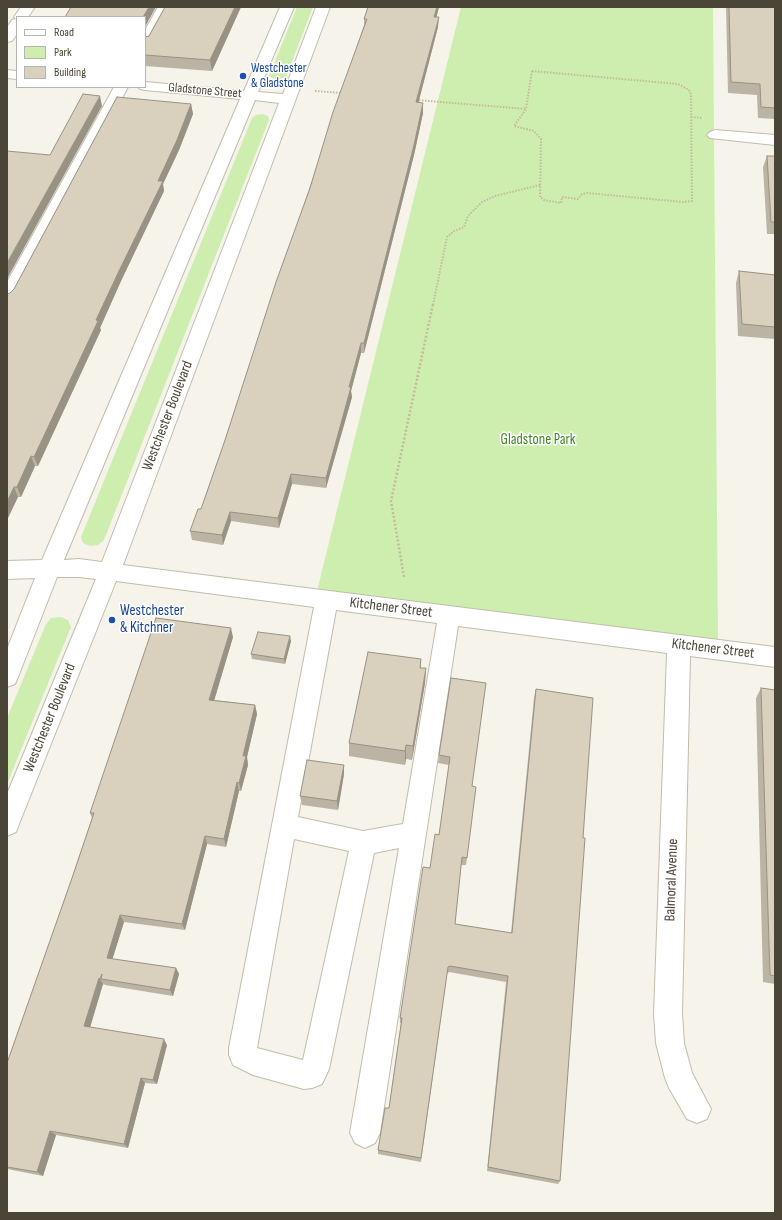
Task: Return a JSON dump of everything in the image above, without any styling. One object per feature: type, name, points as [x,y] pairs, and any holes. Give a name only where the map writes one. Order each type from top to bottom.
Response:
[{"type":"street","points":[[22,16],[28,7]]},
{"type":"street","points":[[146,41],[165,7]]},
{"type":"street","points":[[7,677],[50,569],[287,7]]},
{"type":"street","name":"Westchester Boulevard","points":[[7,824],[109,572],[323,7]]},
{"type":"street","points":[[7,38],[16,24]]},
{"type":"street","name":"Gladstone Street","points":[[146,86],[288,98]]},
{"type":"street","points":[[7,298],[120,88]]},
{"type":"street","points":[[715,135],[775,140]]},
{"type":"street","name":"Kitchener Street","points":[[7,570],[79,568],[775,657]]},
{"type":"street","points":[[327,600],[243,1048],[243,1055],[253,1061],[304,1075],[312,1074],[315,1069],[363,843]]},
{"type":"street","points":[[365,1133],[449,615]]},
{"type":"street","name":"Balmoral Avenue","points":[[679,645],[668,1014],[670,1043],[679,1078],[697,1109]]},
{"type":"street","points":[[284,825],[363,843],[413,834]]},
{"type":"path","points":[[532,71],[678,84],[684,86],[689,90],[691,95],[693,199],[690,202],[587,193],[582,194],[578,199],[562,197],[561,203],[544,200],[540,197],[541,139],[539,134],[534,131],[514,126],[526,109],[532,71]]},
{"type":"path","points":[[315,91],[346,94]]},
{"type":"path","points":[[409,99],[526,109]]},
{"type":"path","points":[[404,577],[391,501],[447,237],[454,231],[464,227],[468,216],[482,202],[495,196],[540,185]]},
{"type":"green space","points":[[297,7],[313,7],[286,77],[276,80],[269,76]]},
{"type":"green space","name":"Gladstone Park","points":[[461,7],[713,7],[718,643],[317,591]]},
{"type":"green space","points":[[262,114],[268,116],[269,120],[104,540],[98,545],[90,546],[83,543],[81,537],[252,118],[256,115]]},
{"type":"green space","points":[[61,617],[68,620],[71,627],[7,784],[7,718],[46,624],[51,618]]},
{"type":"building","points":[[71,7],[149,7],[144,16],[66,16]]},
{"type":"building","points":[[165,7],[235,7],[210,60],[146,55],[146,37],[149,36]]},
{"type":"building","points":[[368,7],[437,7],[434,17],[439,17],[416,102],[423,103],[414,145],[364,343],[361,343],[349,387],[351,387],[326,478],[291,474],[278,518],[230,512],[222,535],[190,531],[198,509],[201,509],[225,440],[276,282],[310,188],[333,112],[367,19],[364,19]]},
{"type":"building","points":[[729,7],[775,7],[775,108],[761,107],[760,84],[731,82]]},
{"type":"building","points":[[83,94],[100,96],[7,263],[7,151],[50,155]]},
{"type":"building","points":[[117,97],[191,104],[177,140],[158,181],[163,181],[96,320],[98,321],[34,457],[31,456],[17,487],[14,487],[7,502],[7,294],[14,289]]},
{"type":"building","points":[[767,156],[775,156],[775,222],[771,222]]},
{"type":"building","points":[[739,271],[775,275],[775,327],[742,324]]},
{"type":"building","points":[[156,618],[231,628],[209,700],[255,705],[243,756],[246,756],[239,783],[237,782],[224,839],[205,836],[182,924],[120,915],[107,958],[176,968],[170,990],[101,979],[102,974],[100,979],[99,978],[84,1026],[164,1039],[153,1080],[141,1078],[124,1144],[50,1131],[37,1172],[7,1167],[7,1063],[94,813],[90,813]]},
{"type":"building","points":[[258,632],[290,636],[284,659],[251,654]]},
{"type":"building","points":[[368,652],[421,659],[420,668],[426,668],[413,746],[406,745],[405,751],[349,743]]},
{"type":"building","points":[[451,678],[486,683],[472,786],[476,787],[467,858],[462,857],[455,924],[512,933],[536,689],[593,698],[583,838],[585,838],[560,1181],[488,1167],[508,976],[450,966],[448,967],[421,1158],[378,1150],[385,1108],[389,1108],[402,1018],[400,1018],[423,867],[430,868],[435,834],[439,835],[450,757],[439,755]]},
{"type":"building","points":[[761,688],[775,690],[775,976],[770,975]]},
{"type":"building","points":[[307,760],[344,765],[337,801],[300,796]]},
{"type":"place","name":"Westchester & Gladstone","points":[[243,76]]},
{"type":"place","name":"Westchester & Kitchner","points":[[112,620]]}]
